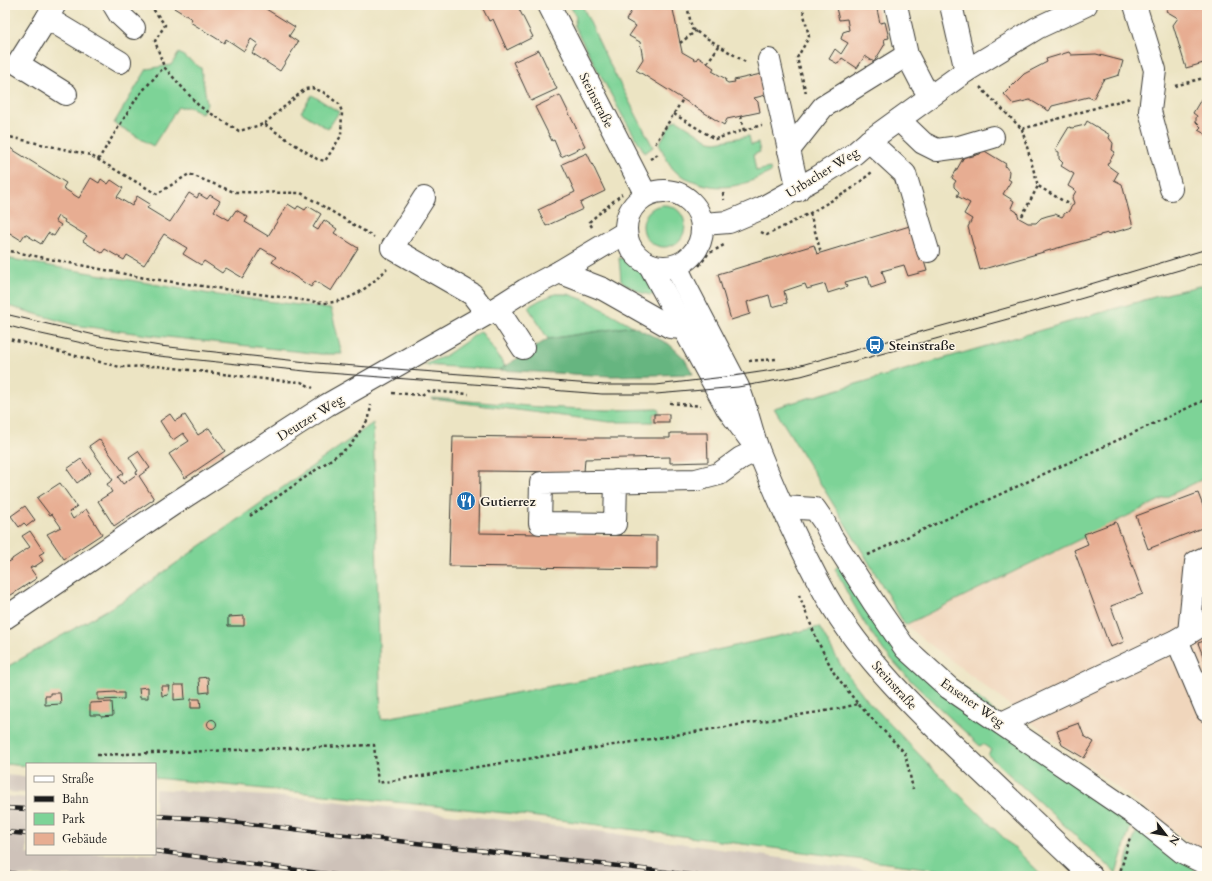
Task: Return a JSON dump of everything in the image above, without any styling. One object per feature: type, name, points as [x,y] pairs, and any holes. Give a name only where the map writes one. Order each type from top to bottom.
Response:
[{"type":"street","points":[[114,5],[120,15],[134,28]]},
{"type":"street","name":"Steinstraße","points":[[549,5],[646,195]]},
{"type":"street","points":[[896,5],[907,56],[930,96]]},
{"type":"street","points":[[951,5],[972,78]]},
{"type":"street","points":[[1135,5],[1155,70],[1150,111],[1171,189]]},
{"type":"street","name":"Urbacher Weg","points":[[702,224],[729,222],[746,216],[798,190],[854,154],[869,141],[930,96],[972,78],[1037,28],[1079,6]]},
{"type":"street","points":[[66,94],[12,60],[51,12],[120,62]]},
{"type":"street","points":[[790,150],[823,107],[907,56]]},
{"type":"street","points":[[769,60],[798,190]]},
{"type":"street","points":[[899,120],[922,143],[938,150],[958,147],[993,137]]},
{"type":"street","points":[[869,141],[905,174],[928,252]]},
{"type":"street","points":[[658,191],[670,191],[682,194],[696,207],[702,224],[702,237],[697,250],[688,260],[676,266],[667,267],[658,267],[641,260],[630,246],[626,232],[628,215],[635,203],[646,195],[658,191]]},
{"type":"street","points":[[424,198],[397,251],[472,294],[492,311],[522,348]]},
{"type":"street","name":"Deutzer Weg","points":[[5,618],[172,505],[327,405],[492,311],[525,290],[559,272],[626,232]]},
{"type":"street","name":"Steinstraße","points":[[649,264],[728,408],[758,450]]},
{"type":"street","name":"Steinstraße","points":[[676,266],[738,387],[745,403],[758,450],[805,555],[827,598],[850,632],[896,688],[1091,876]]},
{"type":"street","points":[[559,272],[603,289],[670,327],[683,328]]},
{"type":"street","points":[[616,482],[696,480],[719,474],[741,458],[758,450]]},
{"type":"street","name":"Ensener Weg","points":[[783,507],[815,509],[874,603],[905,648],[949,688],[1137,816],[1182,852],[1207,864]]},
{"type":"street","points":[[1207,557],[1196,562],[1191,632],[1207,711]]},
{"type":"street","points":[[1002,723],[1191,632]]},
{"type":"path","points":[[150,5],[165,25],[155,41],[164,67],[199,106],[239,131],[264,124],[306,89],[312,88],[323,92],[339,104],[342,112],[341,136],[325,161],[317,159],[264,124]]},
{"type":"path","points":[[687,5],[692,29],[748,64]]},
{"type":"path","points":[[802,5],[809,37],[797,58],[813,120]]},
{"type":"path","points":[[680,43],[696,31]]},
{"type":"path","points":[[707,63],[719,46]]},
{"type":"path","points":[[98,160],[138,96],[164,67]]},
{"type":"path","points":[[1022,129],[1207,77]]},
{"type":"path","points":[[972,78],[1022,129],[1038,186],[1022,216]]},
{"type":"path","points":[[655,144],[683,99]]},
{"type":"path","points":[[674,114],[715,139],[766,124]]},
{"type":"path","points":[[741,116],[744,131]]},
{"type":"path","points":[[5,136],[90,155],[157,194],[189,174],[234,192],[301,193],[397,251],[372,284],[352,297],[336,303],[323,303],[145,278],[5,250]]},
{"type":"path","points":[[1038,186],[1070,204]]},
{"type":"path","points":[[810,213],[821,253]]},
{"type":"path","points":[[5,338],[120,367],[157,366],[300,382],[316,390],[327,405]]},
{"type":"path","points":[[745,361],[776,359]]},
{"type":"path","points":[[422,395],[428,391],[470,394]]},
{"type":"path","points":[[851,566],[866,556],[1207,398]]},
{"type":"path","points":[[250,516],[350,446],[369,418],[371,405]]},
{"type":"path","points":[[799,594],[818,640],[834,673],[858,704],[905,753],[913,789]]},
{"type":"path","points":[[97,755],[374,745],[378,783],[837,709],[858,704]]},
{"type":"path","points":[[1119,876],[1132,832]]},
{"type":"shaded area","points":[[1207,477],[1207,855],[1201,852],[905,625]]},
{"type":"shaded area","points":[[5,775],[26,777],[26,793],[5,792]]},
{"type":"shaded area","points":[[156,789],[314,799],[583,829],[903,876],[5,876],[5,796],[26,798],[26,855],[156,855]]},
{"type":"green space","points":[[570,5],[582,5],[607,59],[653,147],[645,153],[622,115],[574,26],[576,17]]},
{"type":"green space","points":[[179,53],[201,68],[207,104],[202,114],[191,107],[178,107],[153,146],[114,123],[147,69],[171,65]]},
{"type":"green space","points":[[312,95],[339,112],[328,129],[301,112]]},
{"type":"green space","points":[[677,120],[710,141],[716,142],[749,136],[751,145],[758,143],[760,152],[753,155],[756,171],[770,168],[771,172],[751,181],[722,187],[702,184],[681,175],[670,165],[659,144],[673,121]]},
{"type":"green space","points":[[664,205],[679,211],[685,226],[679,241],[664,247],[649,241],[643,226],[649,211]]},
{"type":"green space","points":[[5,258],[210,294],[331,309],[342,354],[321,354],[74,325],[5,305]]},
{"type":"green space","points":[[619,258],[626,259],[637,266],[657,293],[650,295],[642,293],[625,284],[621,280]]},
{"type":"green space","points":[[1207,284],[1207,477],[905,625],[865,556],[774,408],[1158,296]]},
{"type":"green space","points":[[555,294],[568,294],[590,302],[633,326],[548,339],[528,307]]},
{"type":"green space","points":[[633,326],[669,344],[684,358],[693,374],[611,376],[499,370],[548,339]]},
{"type":"green space","points":[[481,331],[505,366],[499,370],[424,365],[445,356]]},
{"type":"green space","points":[[432,398],[540,407],[607,410],[658,409],[659,413],[653,414],[653,422],[610,422]]},
{"type":"green space","points":[[373,423],[381,719],[597,677],[819,627],[842,667],[868,701],[934,770],[1043,876],[985,876],[515,814],[156,778],[156,763],[26,763],[26,766],[5,764],[5,668],[126,599]]},
{"type":"green space","points":[[841,563],[869,611],[1132,822],[1116,873],[988,755],[991,750],[983,744],[980,746],[913,683],[884,651],[865,624],[835,569]]},
{"type":"green space","points":[[1138,826],[1200,874],[1198,876],[1122,876]]},
{"type":"building","points":[[175,5],[269,5],[266,9],[295,27],[289,36],[298,42],[280,71],[252,53],[258,44],[251,39],[244,51],[226,39],[224,43],[190,22],[192,19],[174,8]]},
{"type":"building","points":[[487,5],[517,5],[533,37],[507,50],[493,19],[489,21],[482,7]]},
{"type":"building","points":[[631,5],[672,5],[682,52],[696,60],[698,57],[714,68],[712,71],[726,79],[725,81],[728,83],[735,82],[734,80],[761,74],[766,95],[754,98],[758,102],[760,112],[727,119],[724,125],[636,70],[643,59],[640,42],[629,36],[636,26],[626,20],[632,10]]},
{"type":"building","points":[[844,5],[876,5],[880,23],[885,22],[889,38],[884,39],[885,44],[874,62],[865,56],[857,68],[842,58],[838,64],[829,59],[835,49],[841,54],[848,43],[841,39],[843,32],[849,30],[847,19],[839,20],[836,8],[844,7]]},
{"type":"building","points":[[1170,5],[1207,5],[1207,62],[1186,68],[1173,25],[1178,18],[1166,11]]},
{"type":"building","points":[[539,50],[557,89],[531,101],[513,62]]},
{"type":"building","points":[[1069,52],[1071,55],[1096,54],[1123,61],[1119,75],[1103,80],[1093,99],[1088,97],[1052,106],[1049,111],[1030,100],[1013,104],[1004,94],[1024,74],[1047,62],[1046,59]]},
{"type":"building","points":[[1207,89],[1207,135],[1198,130],[1201,127],[1196,122],[1197,116],[1193,113]]},
{"type":"building","points":[[560,95],[585,146],[561,157],[554,140],[552,141],[535,107]]},
{"type":"building","points":[[1087,121],[1110,135],[1109,138],[1113,143],[1112,150],[1115,152],[1107,165],[1118,173],[1114,180],[1122,184],[1133,227],[1100,235],[980,270],[968,227],[972,219],[964,214],[970,203],[957,196],[959,192],[954,187],[956,181],[952,178],[965,155],[969,157],[980,154],[983,150],[1006,164],[1005,166],[1009,171],[1008,179],[1011,181],[1003,194],[1014,201],[1011,208],[1017,212],[1019,218],[1028,223],[1036,223],[1041,218],[1055,214],[1062,217],[1068,212],[1074,203],[1072,198],[1076,191],[1068,186],[1074,174],[1061,166],[1063,163],[1059,159],[1059,152],[1055,150],[1069,127],[1072,128],[1085,125]]},
{"type":"building","points":[[10,148],[66,183],[63,188],[79,198],[91,178],[99,183],[101,179],[108,184],[111,180],[123,188],[117,197],[132,206],[137,196],[150,204],[147,208],[170,222],[189,193],[197,198],[199,194],[207,199],[210,195],[220,201],[214,211],[229,220],[236,210],[248,217],[245,222],[268,236],[288,204],[296,209],[298,206],[305,210],[308,206],[321,214],[313,227],[318,230],[324,220],[337,229],[334,233],[358,248],[331,291],[315,281],[311,287],[272,262],[276,257],[261,248],[243,278],[226,268],[222,273],[204,261],[201,265],[183,254],[187,248],[164,234],[144,265],[127,255],[124,260],[105,249],[102,253],[83,241],[87,236],[64,222],[65,220],[58,216],[55,221],[61,225],[54,236],[48,233],[41,244],[25,234],[21,240],[5,230],[5,154]]},
{"type":"building","points":[[587,153],[605,191],[580,203],[583,209],[546,226],[538,210],[575,192],[562,164]]},
{"type":"building","points":[[913,225],[927,271],[908,276],[904,265],[882,271],[886,283],[871,288],[868,276],[845,282],[847,287],[828,293],[825,284],[807,289],[805,284],[784,291],[787,303],[772,307],[769,295],[747,302],[750,314],[731,320],[718,274],[814,245],[817,254]]},
{"type":"building","points":[[170,414],[175,421],[185,415],[198,435],[209,428],[225,451],[185,478],[169,454],[189,441],[183,433],[173,440],[167,432],[160,421]]},
{"type":"building","points":[[654,414],[669,414],[669,422],[654,422]]},
{"type":"building","points":[[670,433],[707,433],[708,462],[670,463],[670,457],[585,459],[584,472],[480,471],[479,533],[657,536],[657,569],[449,566],[453,436],[670,438]]},
{"type":"building","points":[[99,439],[124,473],[118,477],[123,484],[137,474],[136,472],[138,471],[129,457],[138,451],[150,468],[139,476],[154,499],[114,526],[98,501],[112,492],[107,484],[113,480],[89,446]]},
{"type":"building","points":[[81,459],[91,473],[77,483],[67,469]]},
{"type":"building","points":[[60,483],[77,507],[69,512],[73,519],[86,509],[102,534],[64,559],[47,534],[61,527],[52,514],[50,515],[37,498]]},
{"type":"building","points":[[1198,493],[1207,516],[1207,526],[1148,549],[1136,516]]},
{"type":"building","points":[[25,506],[35,520],[27,526],[24,523],[19,527],[11,516]]},
{"type":"building","points":[[1116,522],[1143,594],[1111,606],[1124,642],[1110,647],[1074,550],[1088,544],[1084,534]]},
{"type":"building","points":[[30,531],[44,552],[39,555],[43,561],[30,568],[37,578],[5,599],[5,560],[7,563],[30,547],[22,536]]},
{"type":"building","points":[[244,616],[244,626],[228,626],[228,617]]},
{"type":"building","points":[[1207,640],[1207,666],[1198,643]]},
{"type":"building","points":[[208,677],[209,692],[200,693],[199,678]]},
{"type":"building","points":[[174,685],[184,685],[185,699],[174,700]]},
{"type":"building","points":[[161,686],[170,686],[168,695],[162,696]]},
{"type":"building","points":[[148,687],[148,698],[140,698],[139,688]]},
{"type":"building","points":[[50,693],[60,693],[61,704],[45,705],[45,696],[50,696]]},
{"type":"building","points":[[98,693],[124,693],[124,699],[98,700]]},
{"type":"building","points":[[191,699],[200,699],[201,708],[191,708]]},
{"type":"building","points":[[112,702],[113,716],[101,717],[101,715],[90,715],[90,703]]},
{"type":"building","points":[[210,720],[214,720],[216,724],[214,728],[210,728],[208,726],[208,722]]},
{"type":"building","points":[[1079,723],[1084,736],[1094,742],[1084,758],[1062,745],[1057,731]]},
{"type":"tram line","points":[[5,314],[99,336],[160,346],[316,363],[605,385],[656,385],[794,367],[1064,292],[1207,249]]},
{"type":"tram line","points":[[5,325],[96,346],[159,356],[315,372],[602,394],[656,394],[738,387],[801,376],[1066,303],[1207,262]]},
{"type":"railway","points":[[5,808],[26,809]]},
{"type":"railway","points":[[156,816],[205,819],[697,876]]},
{"type":"railway","points":[[5,832],[26,834]]},
{"type":"railway","points":[[156,851],[341,876]]},
{"type":"railway","points":[[5,872],[26,876]]},
{"type":"place","name":"Steinstraße","points":[[875,345]]},
{"type":"place","name":"Gutierrez","points":[[466,501]]}]
